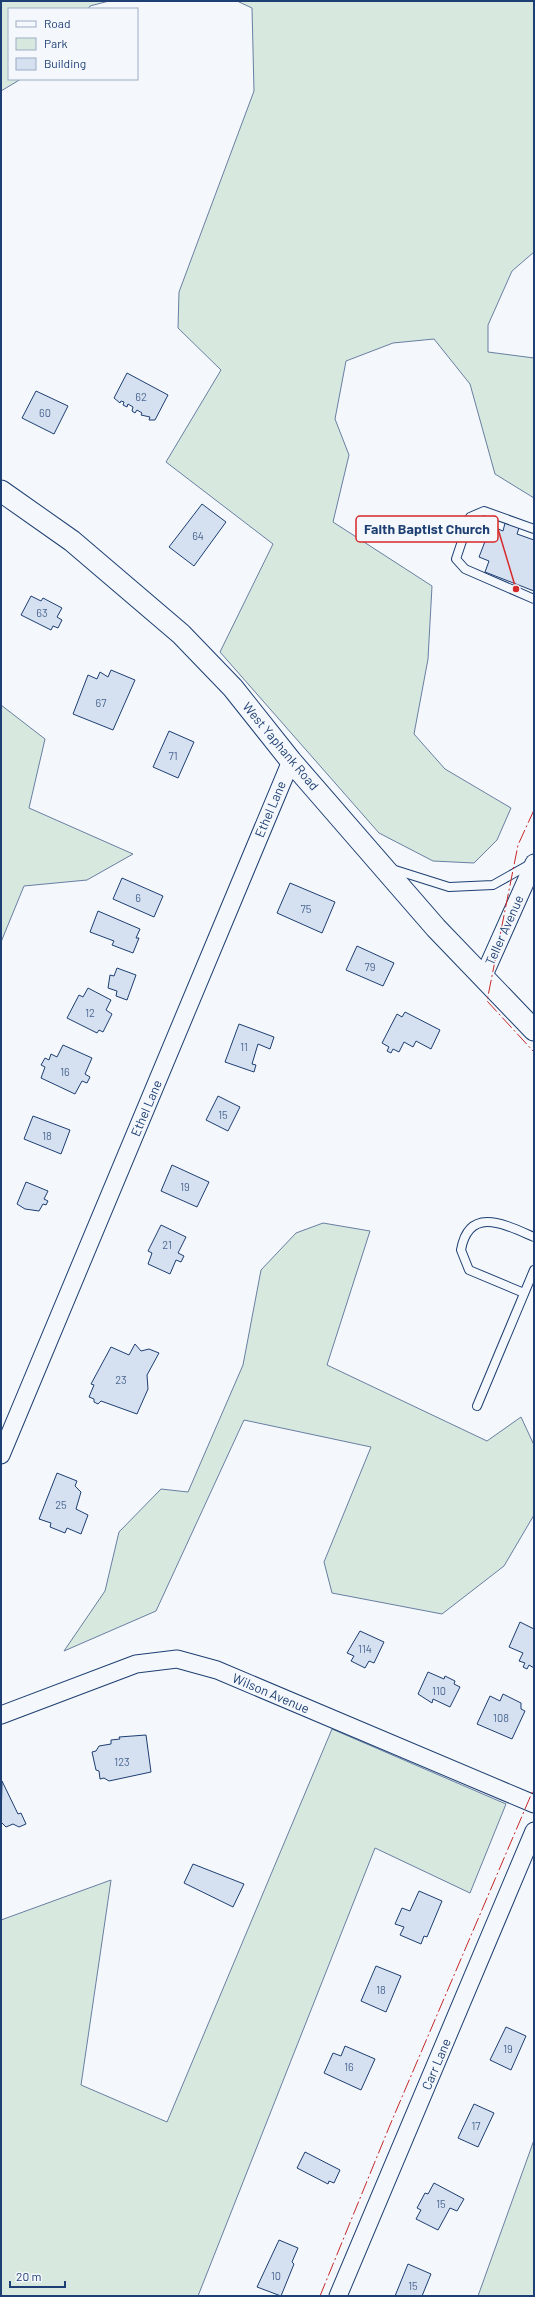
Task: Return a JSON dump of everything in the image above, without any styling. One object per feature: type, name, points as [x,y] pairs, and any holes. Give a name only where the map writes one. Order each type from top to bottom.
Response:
[{"type":"street","name":"West Yaphank Road","points":[[1,491],[72,542],[181,634],[233,688],[290,761],[436,928],[484,975],[534,1030]]},
{"type":"street","name":"Ethel Lane","points":[[1,1455],[290,761]]},
{"type":"street","name":"Teller Avenue","points":[[484,975],[534,862]]},
{"type":"street","name":"Wilson Avenue","points":[[1,1715],[136,1664],[177,1660],[217,1670],[534,1804]]},
{"type":"street","name":"Carr Lane","points":[[338,2296],[534,1831]]},
{"type":"lane","points":[[534,530],[484,511],[470,518],[456,559],[465,569],[534,599]]},
{"type":"lane","points":[[384,867],[449,888],[493,885],[534,862]]},
{"type":"lane","points":[[524,1293],[469,1270],[461,1250],[466,1233],[475,1226],[486,1221],[498,1222],[534,1236]]},
{"type":"lane","points":[[477,1406],[534,1270]]},
{"type":"green space","points":[[1,1],[109,1],[90,6],[89,8],[8,8],[8,80],[19,80],[1,91]]},
{"type":"green space","points":[[237,1],[534,1],[534,252],[512,271],[488,325],[488,352],[534,358],[534,498],[495,474],[470,384],[434,339],[393,343],[346,361],[335,419],[349,455],[333,522],[432,586],[428,659],[414,734],[445,769],[511,808],[497,840],[474,863],[433,861],[379,833],[220,652],[273,544],[166,462],[221,370],[178,328],[179,292],[254,91],[252,8]]},
{"type":"green space","points":[[1,705],[45,739],[29,808],[133,854],[87,880],[24,886],[1,942]]},
{"type":"green space","points":[[323,1223],[370,1231],[327,1365],[487,1441],[521,1417],[534,1445],[534,1515],[504,1566],[442,1614],[332,1593],[324,1562],[371,1447],[244,1420],[156,1611],[64,1651],[105,1591],[119,1532],[161,1489],[188,1492],[243,1365],[261,1270],[296,1233]]},
{"type":"green space","points":[[332,1729],[506,1804],[470,1893],[375,1848],[198,2296],[1,2296],[1,1920],[111,1880],[81,2085],[167,2122]]},
{"type":"green space","points":[[534,2140],[534,2296],[478,2296]]},
{"type":"building","points":[[127,373],[168,395],[155,420],[149,420],[150,417],[141,415],[142,413],[137,410],[135,413],[132,411],[133,407],[128,404],[127,407],[123,405],[124,402],[121,401],[120,403],[114,398]]},
{"type":"building","points":[[36,391],[68,406],[54,434],[22,418]]},
{"type":"building","points":[[202,504],[226,522],[194,566],[169,547]]},
{"type":"building","points":[[505,523],[519,528],[517,534],[534,540],[534,591],[485,572],[489,561],[479,557],[491,526],[503,531]]},
{"type":"building","points":[[31,596],[41,601],[43,598],[62,608],[57,617],[62,620],[58,628],[53,626],[51,630],[21,615]]},
{"type":"building","points":[[111,670],[135,680],[113,730],[73,714],[88,675],[97,679],[100,672],[108,677]]},
{"type":"building","points":[[169,731],[194,742],[178,778],[153,767]]},
{"type":"building","points":[[122,878],[163,896],[154,917],[113,899]]},
{"type":"building","points":[[290,883],[335,902],[322,933],[277,913]]},
{"type":"building","points":[[98,911],[140,929],[136,938],[139,938],[133,953],[112,945],[114,941],[90,932]]},
{"type":"building","points":[[357,946],[394,963],[383,986],[346,970]]},
{"type":"building","points":[[117,968],[136,975],[127,1000],[116,996],[117,991],[108,988],[110,975],[114,976]]},
{"type":"building","points":[[88,988],[111,1000],[106,1010],[112,1014],[103,1032],[99,1030],[97,1033],[67,1018],[79,995],[83,997]]},
{"type":"building","points":[[405,1012],[440,1030],[431,1049],[416,1041],[413,1047],[404,1042],[399,1052],[393,1049],[391,1053],[387,1051],[389,1047],[382,1043],[397,1014],[402,1017]]},
{"type":"building","points":[[239,1024],[274,1037],[270,1049],[258,1044],[252,1064],[256,1065],[254,1072],[225,1062]]},
{"type":"building","points":[[63,1045],[92,1058],[85,1074],[90,1077],[87,1083],[82,1081],[75,1094],[41,1078],[45,1067],[41,1065],[45,1058],[49,1060],[51,1054],[57,1057]]},
{"type":"building","points":[[218,1096],[240,1107],[228,1131],[206,1120]]},
{"type":"building","points":[[33,1116],[70,1130],[61,1154],[24,1139]]},
{"type":"building","points":[[172,1165],[209,1182],[197,1207],[161,1191]]},
{"type":"building","points":[[26,1182],[48,1191],[44,1199],[48,1201],[46,1205],[43,1204],[39,1211],[25,1209],[17,1204]]},
{"type":"building","points":[[161,1225],[186,1237],[178,1253],[184,1256],[181,1262],[176,1260],[170,1274],[148,1264],[152,1253],[148,1251]]},
{"type":"building","points":[[135,1344],[141,1351],[149,1349],[159,1353],[147,1375],[148,1389],[137,1414],[101,1401],[98,1404],[94,1402],[94,1399],[89,1397],[94,1385],[91,1384],[111,1347],[129,1355]]},
{"type":"building","points":[[57,1473],[77,1481],[75,1486],[81,1492],[76,1509],[88,1515],[81,1534],[67,1528],[65,1533],[50,1527],[51,1523],[39,1519]]},
{"type":"building","points":[[520,1622],[534,1629],[534,1668],[529,1665],[527,1669],[523,1667],[525,1663],[519,1661],[523,1653],[509,1647]]},
{"type":"building","points":[[360,1631],[384,1642],[374,1663],[369,1661],[365,1668],[351,1661],[354,1656],[347,1653]]},
{"type":"building","points":[[428,1672],[444,1679],[445,1676],[455,1681],[454,1684],[460,1687],[450,1707],[433,1699],[432,1703],[418,1694]]},
{"type":"building","points":[[503,1694],[521,1703],[521,1709],[525,1711],[512,1739],[477,1724],[490,1696],[500,1701]]},
{"type":"building","points":[[146,1735],[151,1772],[109,1781],[104,1778],[100,1779],[99,1771],[96,1770],[92,1752],[96,1751],[99,1746],[111,1744],[111,1740],[120,1739],[119,1737]]},
{"type":"building","points":[[2,1781],[18,1814],[21,1813],[26,1824],[19,1827],[13,1824],[6,1827],[1,1822]]},
{"type":"building","points":[[193,1864],[244,1884],[233,1907],[184,1883]]},
{"type":"building","points":[[419,1891],[442,1901],[427,1937],[424,1936],[421,1944],[400,1935],[404,1927],[395,1924],[402,1908],[410,1911]]},
{"type":"building","points":[[376,1966],[401,1976],[386,2012],[361,2001]]},
{"type":"building","points":[[506,2027],[526,2036],[511,2070],[490,2060]]},
{"type":"building","points":[[345,2046],[375,2059],[361,2090],[324,2073],[333,2053],[341,2056]]},
{"type":"building","points":[[474,2104],[494,2113],[478,2147],[458,2138]]},
{"type":"building","points":[[305,2152],[340,2170],[334,2183],[329,2181],[328,2184],[297,2168]]},
{"type":"building","points":[[434,2183],[464,2199],[457,2211],[450,2208],[438,2230],[416,2219],[421,2210],[417,2208],[425,2193],[428,2194]]},
{"type":"building","points":[[279,2240],[298,2248],[292,2262],[294,2264],[281,2296],[257,2287]]},
{"type":"building","points":[[408,2264],[431,2274],[422,2296],[395,2296]]},
{"type":"power","points":[[534,810],[518,845],[487,1001],[534,1052]]},
{"type":"power","points":[[320,2296],[390,2125],[534,1788]]},
{"type":"place","name":"Faith Baptist Church","points":[[516,589]]}]
